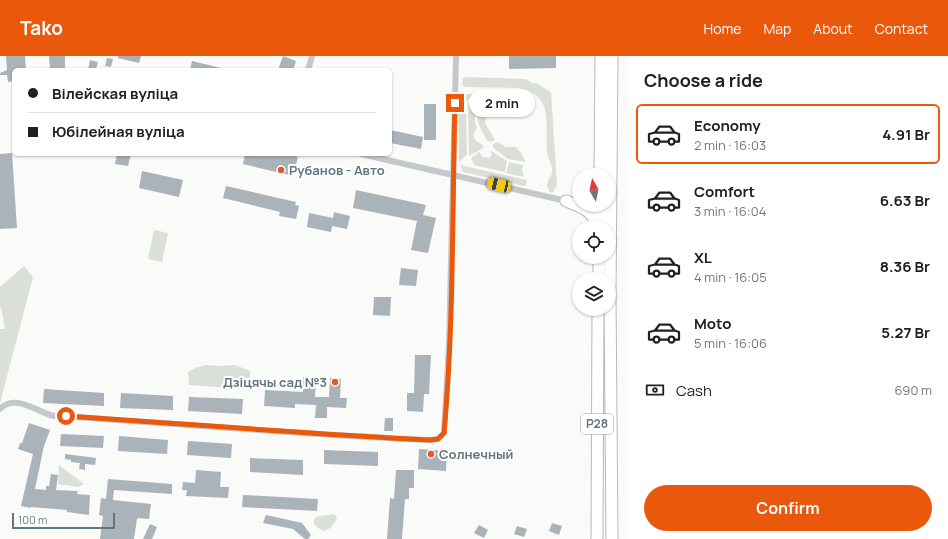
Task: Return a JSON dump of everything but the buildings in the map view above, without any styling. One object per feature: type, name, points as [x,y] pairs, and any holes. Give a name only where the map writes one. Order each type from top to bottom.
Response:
[{"type":"highway","points":[[599,168],[601,56]]},
{"type":"highway","name":"Р28","points":[[612,56],[610,303],[612,539]]},
{"type":"highway","points":[[566,200],[572,199]]},
{"type":"highway","points":[[566,200],[591,214],[596,220]]},
{"type":"highway","name":"Р28","points":[[597,539],[598,316]]},
{"type":"street","points":[[309,68],[312,56]]},
{"type":"street","points":[[0,409],[4,404],[12,402],[21,403],[52,416],[296,433],[430,440],[438,439],[444,433],[446,409],[456,56]]},
{"type":"street","points":[[370,156],[566,200]]},
{"type":"shaded area","points":[[463,78],[526,79],[551,92],[557,185],[553,192],[551,193],[547,185],[552,170],[547,152],[546,113],[539,98],[531,92],[519,88],[465,87],[462,84]]},
{"type":"shaded area","points":[[458,94],[494,94],[498,99],[486,117],[485,123],[495,140],[491,142],[487,141],[478,123],[477,103],[471,99],[468,99],[466,102],[467,155],[459,162]]},
{"type":"shaded area","points":[[471,102],[475,106],[475,122],[477,128],[474,138],[483,145],[483,148],[469,156],[468,104]]},
{"type":"shaded area","points":[[497,142],[506,147],[516,147],[526,162],[508,159],[493,148],[493,144]]},
{"type":"shaded area","points":[[490,150],[507,161],[505,172],[474,165],[471,158],[479,152],[483,157],[489,158],[492,154]]},
{"type":"shaded area","points":[[509,162],[523,165],[522,171],[524,177],[506,173]]},
{"type":"shaded area","points":[[460,165],[527,180],[526,186],[463,172]]},
{"type":"shaded area","points":[[154,230],[168,233],[162,262],[148,259]]},
{"type":"shaded area","points":[[24,266],[33,277],[0,403],[0,329],[5,329],[0,307],[0,287]]},
{"type":"shaded area","points":[[206,365],[235,365],[250,371],[250,378],[244,389],[189,385],[188,372]]},
{"type":"shaded area","points":[[59,465],[84,484],[78,487],[58,484]]},
{"type":"shaded area","points":[[334,514],[337,518],[333,525],[327,530],[322,531],[314,524],[316,517]]},
{"type":"place","name":"Рубанов - Авто","points":[[281,170]]},
{"type":"place","name":"Дзіцячы сад №3","points":[[335,382]]},
{"type":"place","name":"Солнечный","points":[[431,454]]},
{"type":"route","points":[[66,416],[242,430],[430,440],[438,439],[444,433],[450,332],[455,103]]}]
